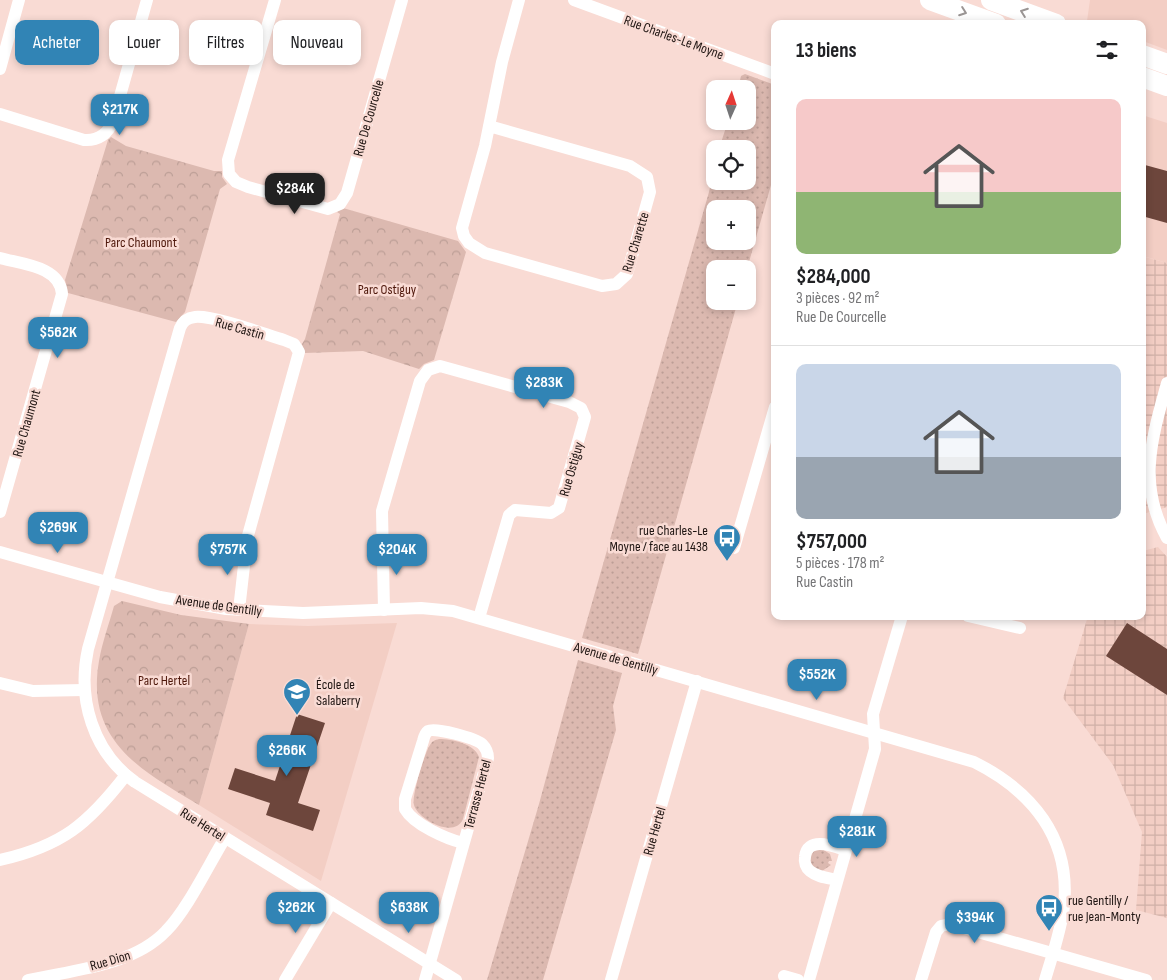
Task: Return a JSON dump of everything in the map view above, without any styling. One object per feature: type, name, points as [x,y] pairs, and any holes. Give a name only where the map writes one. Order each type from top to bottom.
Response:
[{"type":"main road","points":[[930,0],[985,20]]},
{"type":"main road","points":[[991,0],[1045,20]]},
{"type":"main road","points":[[1146,56],[1167,64]]},
{"type":"main road","points":[[1146,78],[1167,86]]},
{"type":"street","points":[[0,67],[19,0]]},
{"type":"street","points":[[0,114],[84,140],[93,140],[102,136],[113,121],[147,0]]},
{"type":"street","name":"Rue De Courcelle","points":[[275,0],[228,160],[228,171],[233,179],[243,186],[328,209],[340,204],[347,193],[402,0]]},
{"type":"street","name":"Rue Charette","points":[[489,126],[630,166],[648,177],[650,192],[627,274],[619,283],[602,286],[485,253],[466,240],[462,232],[489,126],[502,62],[519,0]]},
{"type":"street","name":"Rue Charles-Le Moyne","points":[[574,0],[771,73]]},
{"type":"street","name":"Rue Chaumont","points":[[0,258],[51,273],[58,280],[62,294],[0,512]]},
{"type":"street","name":"Rue Castin","points":[[108,583],[181,325],[189,319],[205,318],[284,340],[294,344],[299,352],[246,539],[239,610]]},
{"type":"street","name":"Rue Ostiguy","points":[[384,610],[382,511],[420,381],[428,370],[440,366],[568,402],[581,408],[585,417],[559,508],[551,513],[515,510],[509,515],[479,618]]},
{"type":"street","points":[[1167,383],[1153,436],[1149,465],[1154,506],[1167,538]]},
{"type":"street","points":[[734,548],[771,421]]},
{"type":"street","name":"Avenue de Gentilly","points":[[0,552],[108,583],[186,602],[239,610],[323,613],[434,608],[479,618],[974,762],[1009,782],[1034,806],[1049,828],[1055,841],[1064,876],[1063,908],[1045,980]]},
{"type":"street","name":"Rue Hertel","points":[[108,583],[88,649],[84,690],[90,719],[97,736],[109,756],[126,776],[456,980]]},
{"type":"street","points":[[809,980],[875,749],[876,733],[873,714],[901,620]]},
{"type":"street","points":[[985,620],[1020,628]]},
{"type":"street","name":"Rue Hertel","points":[[610,980],[696,681]]},
{"type":"street","points":[[0,683],[33,691],[84,690]]},
{"type":"street","name":"Terrasse Hertel","points":[[425,980],[487,764],[487,752],[478,742],[442,730],[431,730],[424,735],[406,799],[405,809],[414,818],[443,837],[463,844]]},
{"type":"street","points":[[0,860],[40,848],[76,829],[97,811],[126,776]]},
{"type":"street","name":"Rue Dion","points":[[28,980],[118,960],[133,955],[151,944],[174,922],[225,838]]},
{"type":"street","points":[[837,880],[812,872],[806,867],[805,855],[810,846],[818,844],[845,850]]},
{"type":"street","points":[[285,980],[331,902]]},
{"type":"street","points":[[921,980],[933,937],[939,928],[946,924],[960,926],[1146,980]]},
{"type":"street","points":[[784,976],[798,980]]},
{"type":"shaded area","points":[[1090,0],[1167,0],[1167,50],[1146,42],[1146,20],[1087,20]]},
{"type":"shaded area","points":[[1146,116],[1167,123],[1167,263],[1146,257]]},
{"type":"shaded area","points":[[1146,257],[1167,263],[1167,507],[1146,513]]},
{"type":"shaded area","points":[[1158,547],[1167,557],[1167,918],[1136,910],[1142,832],[1113,765],[1063,698],[1087,620],[1146,620],[1146,550]]},
{"type":"shaded area","name":"École de Salaberry","points":[[397,623],[321,881],[199,805],[249,624],[308,626]]},
{"type":"green space","points":[[745,74],[771,84],[771,185],[756,238],[756,200],[707,200],[709,190],[756,190],[756,140],[722,140],[725,130],[756,130],[756,80],[740,80],[741,76]]},
{"type":"green space","name":"Parc Chaumont","points":[[111,137],[126,146],[214,171],[222,171],[222,177],[227,184],[220,189],[185,312],[176,322],[68,293],[65,280],[108,140]]},
{"type":"green space","points":[[706,203],[706,250],[752,250],[750,260],[706,260],[706,310],[735,310],[638,654],[582,638]]},
{"type":"green space","name":"Parc Ostiguy","points":[[343,208],[458,241],[466,252],[434,360],[424,364],[419,369],[363,351],[305,353],[302,344],[340,214],[337,212]]},
{"type":"green space","name":"Parc Hertel","points":[[122,601],[181,615],[249,624],[199,805],[157,779],[122,750],[109,733],[101,712],[97,689],[99,661],[114,606]]},
{"type":"green space","points":[[578,660],[622,673],[613,706],[616,730],[543,980],[487,980],[539,804]]},
{"type":"green space","points":[[439,739],[456,741],[468,746],[477,752],[479,757],[463,819],[452,828],[436,825],[428,821],[414,805],[416,784],[425,756],[432,743]]},
{"type":"green space","points":[[822,849],[830,854],[832,861],[828,863],[831,865],[822,871],[815,870],[809,859],[814,851]]},
{"type":"building","points":[[1146,165],[1167,171],[1167,223],[1146,217]]},
{"type":"building","points":[[1127,623],[1167,649],[1167,695],[1106,656]]},
{"type":"building","points":[[297,714],[325,723],[298,803],[320,810],[313,831],[266,815],[270,803],[228,789],[235,768],[275,781]]},
{"type":"place","name":"rue Charles-Le Moyne / face au 1438","points":[[727,562]]},
{"type":"place","name":"École de Salaberry","points":[[297,716]]},
{"type":"place","name":"rue Gentilly / rue Jean-Monty","points":[[1049,932]]}]
